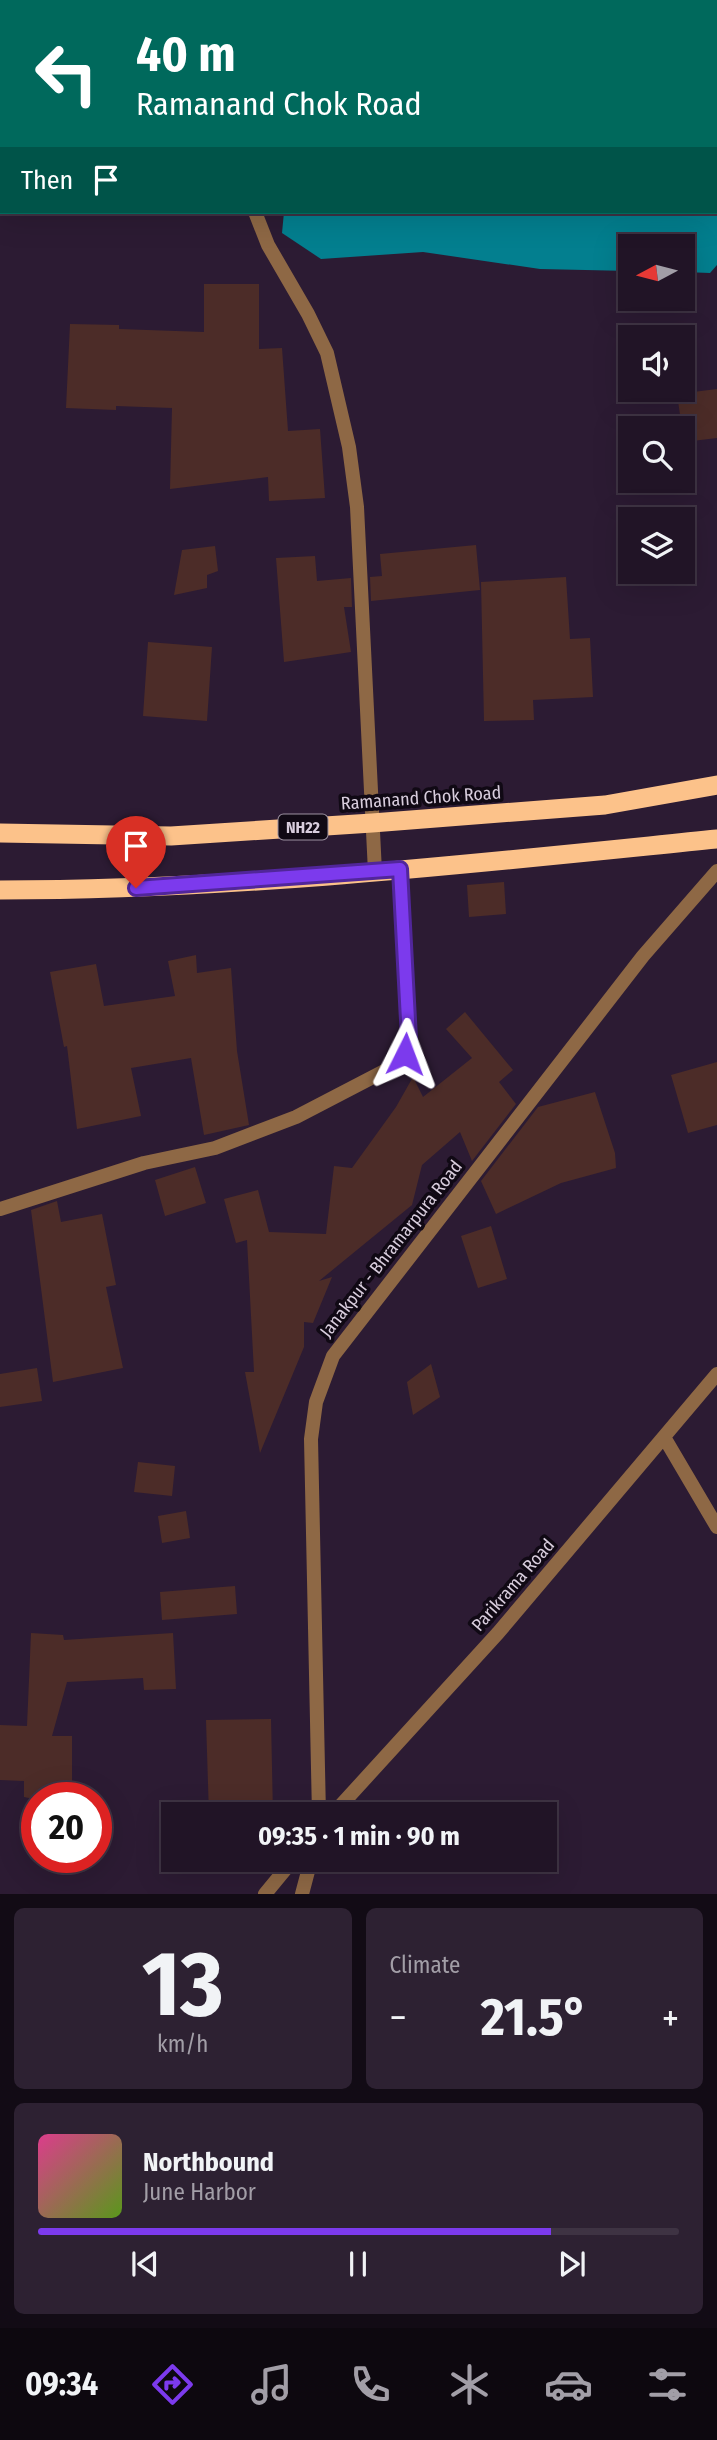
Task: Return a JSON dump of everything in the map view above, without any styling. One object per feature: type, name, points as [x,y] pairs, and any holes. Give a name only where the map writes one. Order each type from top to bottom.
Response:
[{"type":"highway","name":"Ramanand Chok Road","points":[[0,834],[171,836],[372,823],[605,805],[717,785]]},
{"type":"highway","points":[[0,890],[110,890],[375,872],[717,839]]},
{"type":"street","points":[[256,214],[268,245],[327,353],[349,447],[356,507],[375,872]]},
{"type":"street","points":[[0,1209],[144,1163],[215,1148],[296,1117],[396,1065],[405,1054],[409,1039],[400,869]]},
{"type":"street","name":"Janakpur - Bhramarpura Road","points":[[319,1802],[311,1440],[316,1402],[333,1356],[643,956],[717,871]]},
{"type":"street","name":"Parikrama Road","points":[[344,1802],[498,1633],[717,1374]]},
{"type":"street","points":[[664,1437],[717,1527]]},
{"type":"street","points":[[265,1894],[283,1872]]},
{"type":"street","points":[[302,1894],[308,1872]]},
{"type":"water","points":[[284,214],[717,214],[717,265],[710,273],[695,272],[695,234],[618,234],[618,271],[540,269],[423,252],[321,259],[282,233]]},
{"type":"building","points":[[204,284],[259,284],[259,349],[282,348],[288,431],[320,429],[325,498],[269,501],[268,477],[170,489],[172,408],[66,408],[70,324],[204,332]]},
{"type":"building","points":[[717,389],[717,438],[695,441],[695,416],[680,416],[678,402],[695,402],[695,392]]},
{"type":"building","points":[[476,545],[480,590],[371,601],[370,577],[382,576],[380,554]]},
{"type":"building","points":[[215,546],[218,571],[207,575],[207,588],[174,595],[182,550]]},
{"type":"building","points":[[315,556],[317,581],[351,578],[352,607],[344,607],[351,652],[284,662],[276,558]]},
{"type":"building","points":[[566,577],[570,639],[590,638],[593,697],[533,700],[534,720],[484,721],[481,582]]},
{"type":"building","points":[[148,642],[212,647],[207,721],[143,716]]},
{"type":"building","points":[[504,882],[506,914],[469,917],[467,885]]},
{"type":"building","points":[[196,955],[197,973],[231,968],[237,1051],[249,1125],[204,1135],[191,1058],[131,1068],[141,1116],[77,1129],[67,1046],[64,1047],[50,972],[96,964],[104,1006],[175,996],[168,961]]},
{"type":"building","points":[[465,1012],[513,1070],[499,1082],[516,1104],[472,1161],[460,1132],[422,1165],[412,1205],[319,1281],[332,1277],[313,1323],[304,1322],[304,1347],[260,1453],[245,1372],[254,1372],[247,1240],[236,1243],[224,1199],[258,1190],[269,1232],[326,1234],[334,1166],[352,1168],[396,1107],[413,1077],[423,1097],[472,1058],[446,1029]]},
{"type":"building","points":[[717,1062],[717,1125],[688,1133],[671,1075]]},
{"type":"building","points":[[595,1092],[615,1153],[616,1168],[561,1183],[496,1214],[481,1181],[538,1107]]},
{"type":"building","points":[[195,1167],[206,1203],[165,1216],[155,1180]]},
{"type":"building","points":[[57,1201],[61,1222],[102,1214],[116,1285],[106,1287],[123,1368],[53,1382],[31,1210]]},
{"type":"building","points":[[491,1226],[507,1279],[478,1288],[461,1236]]},
{"type":"building","points":[[431,1364],[440,1397],[413,1415],[407,1382]]},
{"type":"building","points":[[37,1368],[42,1401],[0,1407],[0,1374]]},
{"type":"building","points":[[138,1462],[175,1466],[172,1496],[134,1492]]},
{"type":"building","points":[[186,1511],[190,1538],[162,1543],[158,1516]]},
{"type":"building","points":[[235,1586],[237,1614],[162,1620],[160,1592]]},
{"type":"building","points":[[31,1633],[63,1635],[64,1640],[173,1633],[176,1689],[144,1690],[143,1678],[67,1682],[52,1736],[72,1736],[72,1782],[0,1780],[0,1725],[27,1726]]},
{"type":"building","points":[[271,1719],[273,1802],[209,1802],[206,1720]]},
{"type":"route","points":[[136,888],[400,869],[409,1039],[405,1054]]}]
